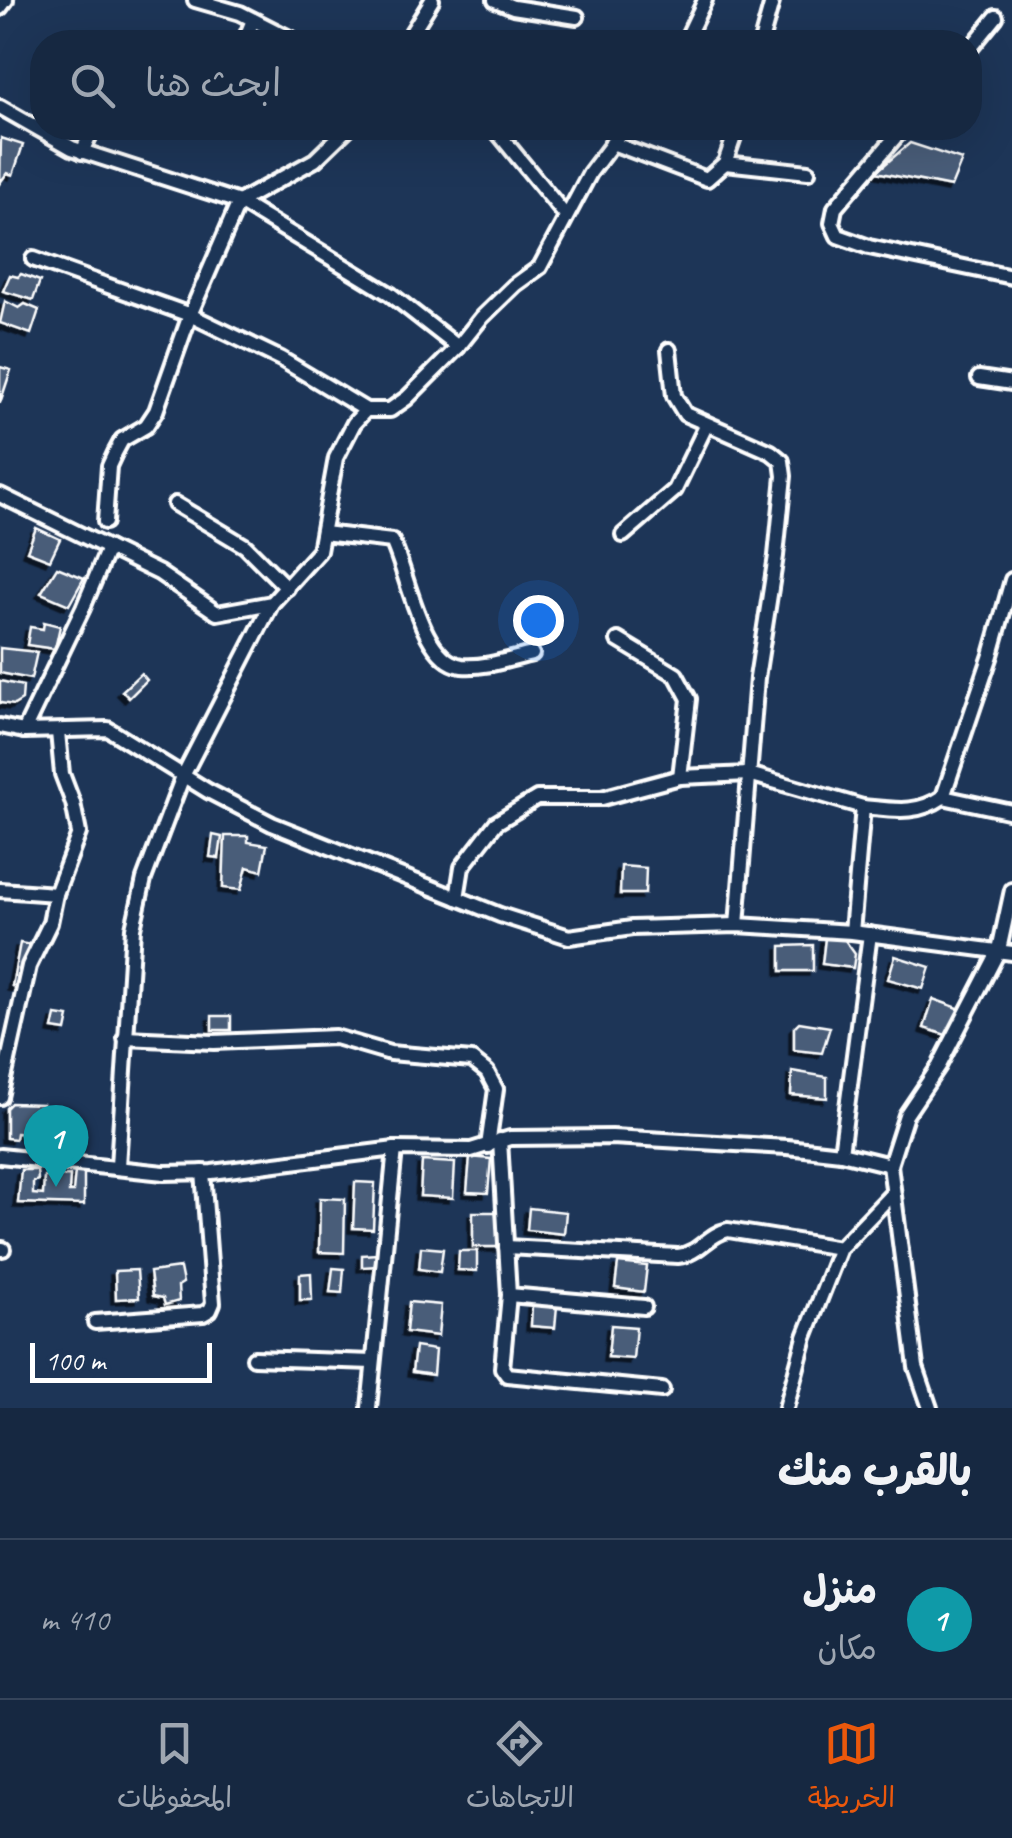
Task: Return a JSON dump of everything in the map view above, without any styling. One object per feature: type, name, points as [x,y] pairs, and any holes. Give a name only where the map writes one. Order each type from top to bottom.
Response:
[{"type":"street","points":[[0,8],[6,0]]},
{"type":"street","points":[[195,0],[240,13],[273,30]]},
{"type":"street","points":[[414,30],[432,0]]},
{"type":"street","points":[[495,0],[513,7],[577,17]]},
{"type":"street","points":[[690,30],[705,0]]},
{"type":"street","points":[[764,30],[772,2]]},
{"type":"street","points":[[982,34],[996,17]]},
{"type":"street","points":[[249,30],[253,20]]},
{"type":"street","points":[[0,108],[30,124]]},
{"type":"street","points":[[60,140],[82,152],[239,202],[390,294],[458,347]]},
{"type":"street","points":[[82,152],[87,140]]},
{"type":"street","points":[[105,522],[109,466],[114,452],[122,440],[152,419],[190,315],[239,202],[315,160],[333,140]]},
{"type":"street","points":[[504,140],[566,216]]},
{"type":"street","points":[[33,259],[190,315],[281,359],[366,410],[390,410],[458,347],[482,317],[540,267],[590,173],[615,140]]},
{"type":"street","points":[[612,144],[700,179],[713,176],[725,163],[733,140]]},
{"type":"street","points":[[893,140],[834,208],[832,222],[838,236],[869,247],[1012,276]]},
{"type":"street","points":[[725,163],[808,172]]},
{"type":"street","points":[[669,350],[674,396],[685,414],[772,452],[782,461],[784,476],[758,678],[737,925]]},
{"type":"street","points":[[979,378],[1012,383]]},
{"type":"street","points":[[118,1166],[133,928],[144,879],[183,776],[272,603],[319,551],[330,482],[341,444],[366,410]]},
{"type":"street","points":[[623,535],[675,490],[706,426]]},
{"type":"street","points":[[0,495],[170,580],[217,613],[272,603]]},
{"type":"street","points":[[175,504],[245,546],[287,588]]},
{"type":"street","points":[[323,533],[392,541],[403,562],[417,616],[443,658],[458,666],[478,666],[532,654]]},
{"type":"street","points":[[24,732],[108,548]]},
{"type":"street","points":[[456,898],[462,868],[496,823],[537,798],[602,798],[680,777],[749,774],[863,807],[910,812],[929,806],[943,796],[1012,580]]},
{"type":"street","points":[[618,640],[676,676],[688,700],[680,777]]},
{"type":"street","points":[[0,726],[24,732],[108,729],[183,776],[272,824],[456,898],[569,937],[632,928],[737,925],[852,932],[1005,952]]},
{"type":"street","points":[[0,1097],[29,966],[50,923],[56,894],[79,833],[62,774],[58,732]]},
{"type":"street","points":[[943,796],[1012,812]]},
{"type":"street","points":[[852,932],[863,807]]},
{"type":"street","points":[[0,890],[56,894]]},
{"type":"street","points":[[930,1408],[916,1367],[890,1165],[906,1115],[1005,952],[1012,890]]},
{"type":"street","points":[[841,1153],[870,934]]},
{"type":"street","points":[[126,1038],[214,1042],[334,1037],[390,1053],[472,1060],[488,1072],[496,1089],[494,1143],[508,1295],[502,1368],[507,1375],[662,1390]]},
{"type":"street","points":[[0,1156],[164,1172],[203,1172],[395,1149],[457,1152],[494,1143],[612,1138],[841,1153],[890,1165]]},
{"type":"street","points":[[370,1408],[395,1149]]},
{"type":"street","points":[[95,1322],[203,1314],[210,1310],[214,1303],[203,1172]]},
{"type":"street","points":[[786,1408],[804,1337],[840,1248],[892,1194]]},
{"type":"street","points":[[506,1247],[678,1256],[689,1255],[728,1230],[840,1248]]},
{"type":"street","points":[[508,1295],[644,1307]]},
{"type":"street","points":[[254,1358],[374,1362]]},
{"type":"building","points":[[1,138],[23,145],[13,175],[7,173],[0,183]]},
{"type":"building","points":[[910,143],[962,160],[951,187],[876,172]]},
{"type":"building","points":[[21,274],[40,281],[33,300],[3,291],[10,275]]},
{"type":"building","points":[[5,301],[19,308],[25,304],[39,310],[31,334],[0,323]]},
{"type":"building","points":[[0,367],[11,370],[0,403]]},
{"type":"building","points":[[36,528],[60,539],[50,560],[27,551]]},
{"type":"building","points":[[57,567],[84,578],[69,605],[41,593]]},
{"type":"building","points":[[44,622],[60,626],[55,649],[27,645],[30,627],[43,629]]},
{"type":"building","points":[[0,648],[37,652],[31,679],[0,673]]},
{"type":"building","points":[[141,673],[147,680],[129,698],[122,691]]},
{"type":"building","points":[[0,681],[23,686],[22,700],[14,705],[0,703]]},
{"type":"building","points":[[213,835],[222,837],[219,858],[210,857]]},
{"type":"building","points":[[225,836],[248,836],[248,842],[267,845],[262,871],[247,867],[241,890],[223,888]]},
{"type":"building","points":[[621,866],[646,868],[645,894],[620,894]]},
{"type":"building","points":[[842,936],[855,954],[853,968],[822,964],[825,938]]},
{"type":"building","points":[[20,943],[31,945],[23,988],[12,986]]},
{"type":"building","points":[[813,945],[813,971],[781,971],[781,946]]},
{"type":"building","points":[[895,956],[930,967],[923,989],[888,979]]},
{"type":"building","points":[[933,999],[961,1009],[949,1036],[924,1028]]},
{"type":"building","points":[[56,1015],[69,1017],[66,1031],[53,1029]]},
{"type":"building","points":[[212,1016],[231,1016],[231,1030],[212,1030]]},
{"type":"building","points":[[799,1022],[830,1027],[822,1053],[794,1050],[794,1027]]},
{"type":"building","points":[[792,1071],[827,1077],[827,1098],[791,1095]]},
{"type":"building","points":[[11,1103],[43,1104],[41,1134],[16,1133],[15,1139],[6,1138],[6,1108]]},
{"type":"building","points":[[470,1157],[491,1159],[488,1193],[467,1192]]},
{"type":"building","points":[[422,1161],[455,1163],[453,1198],[420,1196]]},
{"type":"building","points":[[21,1170],[37,1170],[33,1194],[43,1195],[44,1177],[70,1176],[69,1192],[73,1192],[75,1172],[84,1173],[84,1205],[18,1203]]},
{"type":"building","points":[[355,1182],[375,1183],[373,1229],[353,1228]]},
{"type":"building","points":[[320,1198],[345,1199],[344,1253],[319,1252]]},
{"type":"building","points":[[529,1208],[566,1212],[564,1234],[527,1230]]},
{"type":"building","points":[[473,1212],[498,1212],[499,1247],[473,1247]]},
{"type":"building","points":[[421,1247],[443,1249],[440,1272],[419,1269]]},
{"type":"building","points":[[459,1251],[477,1251],[477,1271],[458,1270]]},
{"type":"building","points":[[377,1254],[378,1266],[362,1267],[362,1255]]},
{"type":"building","points":[[618,1263],[647,1266],[644,1292],[615,1288]]},
{"type":"building","points":[[180,1268],[183,1283],[178,1286],[179,1301],[165,1305],[163,1298],[153,1296],[150,1272]]},
{"type":"building","points":[[333,1268],[344,1269],[342,1293],[330,1292]]},
{"type":"building","points":[[137,1270],[139,1298],[116,1299],[115,1271]]},
{"type":"building","points":[[311,1273],[312,1300],[300,1300],[300,1274]]},
{"type":"building","points":[[409,1302],[441,1305],[438,1336],[406,1332]]},
{"type":"building","points":[[532,1305],[557,1306],[555,1328],[531,1326]]},
{"type":"building","points":[[611,1325],[636,1327],[633,1359],[608,1357]]},
{"type":"building","points":[[415,1347],[435,1350],[433,1375],[412,1372]]},
{"type":"place","name":"منزل","points":[[56,1187]]}]
